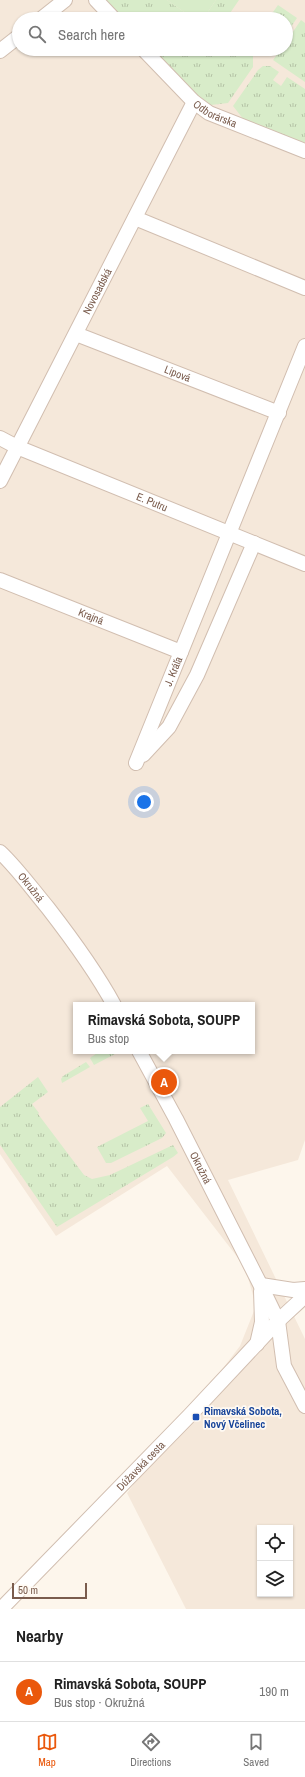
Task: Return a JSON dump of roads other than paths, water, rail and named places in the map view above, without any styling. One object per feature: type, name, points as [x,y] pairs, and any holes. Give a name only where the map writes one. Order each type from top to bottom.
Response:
[{"type":"street","points":[[50,12],[65,0]]},
{"type":"street","points":[[96,0],[107,12]]},
{"type":"street","points":[[0,51],[12,42]]},
{"type":"street","name":"Odborárska","points":[[150,56],[194,102],[209,113],[305,151]]},
{"type":"street","name":"Novosadská","points":[[0,481],[194,102]]},
{"type":"street","points":[[135,218],[305,288]]},
{"type":"street","name":"Lipová","points":[[76,334],[279,413]]},
{"type":"street","name":"J. Kráľa","points":[[254,543],[197,675],[169,727],[136,763],[305,346]]},
{"type":"street","name":"E. Putru","points":[[0,438],[18,447],[305,564]]},
{"type":"street","name":"Krajná","points":[[0,580],[182,652]]},
{"type":"street","name":"Okružná","points":[[0,852],[14,865],[76,944],[95,972],[112,1002]]},
{"type":"street","name":"Okružná","points":[[141,1054],[180,1126],[278,1321],[284,1366],[305,1406]]},
{"type":"street","points":[[261,1285],[293,1290],[305,1289]]},
{"type":"street","name":"Okružná","points":[[257,1344],[262,1322],[261,1285]]},
{"type":"street","name":"Dúžavská cesta","points":[[1,1609],[278,1321],[305,1296]]},
{"type":"place","name":"Rimavská Sobota, SOUPP","points":[[164,1082]]},
{"type":"place","name":"Rimavská Sobota, Nový Včelinec","points":[[196,1417]]}]
